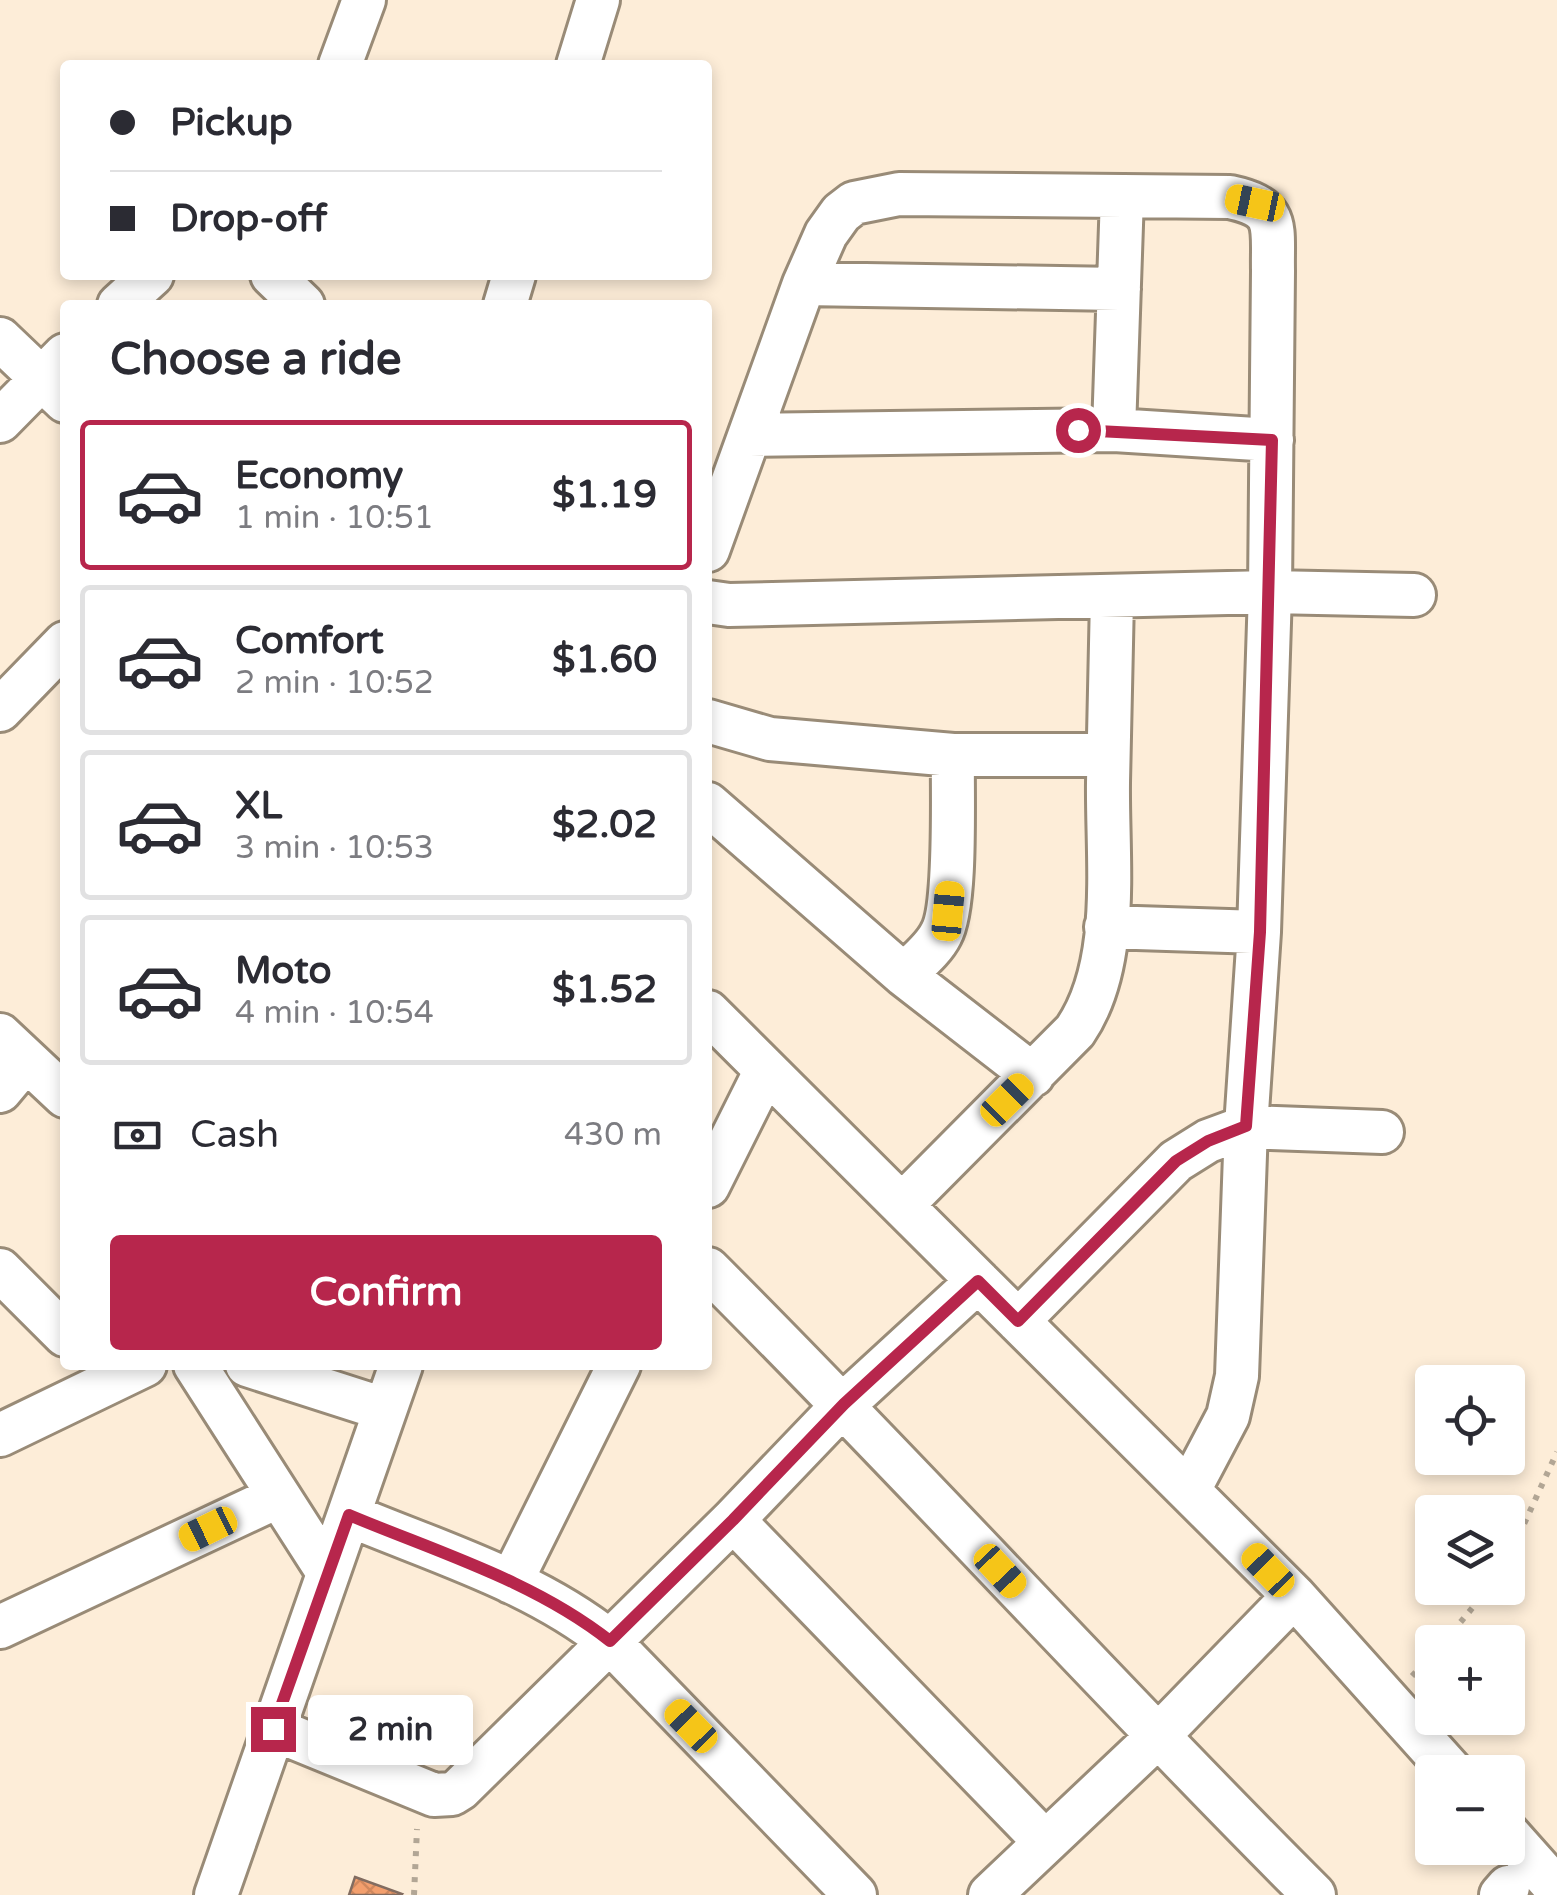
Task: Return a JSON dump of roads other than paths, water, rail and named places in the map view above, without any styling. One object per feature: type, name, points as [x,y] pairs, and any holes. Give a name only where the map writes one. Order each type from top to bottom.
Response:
[{"type":"street","points":[[342,60],[364,0]]},
{"type":"street","points":[[580,60],[598,0]]},
{"type":"street","points":[[712,539],[804,284],[826,234],[854,203],[899,194],[1230,197],[1255,203],[1267,213],[1272,228],[1274,270],[1270,592],[1260,932],[1246,1126],[1237,1376],[1228,1416],[1190,1490]]},
{"type":"street","points":[[1114,430],[1122,196]]},
{"type":"street","points":[[124,300],[146,280]]},
{"type":"street","points":[[804,284],[1119,289]]},
{"type":"street","points":[[0,340],[57,378],[0,420]]},
{"type":"street","points":[[750,435],[1114,430],[1272,440]]},
{"type":"street","points":[[712,603],[1112,598],[1270,592],[1414,594]]},
{"type":"street","points":[[903,1204],[1075,1031],[1090,1009],[1102,967],[1106,927],[1112,598]]},
{"type":"street","points":[[0,710],[59,663]]},
{"type":"street","points":[[712,722],[770,739],[953,754],[1108,754]]},
{"type":"street","points":[[904,975],[935,945],[944,930],[950,888],[953,754]]},
{"type":"street","points":[[712,807],[904,975],[1033,1074]]},
{"type":"street","points":[[1106,927],[1260,932]]},
{"type":"street","points":[[712,1016],[1294,1596],[1437,1755]]},
{"type":"street","points":[[9,1062],[60,1093]]},
{"type":"street","points":[[712,1178],[766,1070]]},
{"type":"street","points":[[1018,1321],[1176,1161],[1208,1141],[1246,1126],[1382,1132]]},
{"type":"street","points":[[0,1270],[60,1329]]},
{"type":"street","points":[[712,1274],[844,1404],[1156,1738],[1314,1895]]},
{"type":"street","points":[[273,1729],[417,1788],[444,1795],[460,1789],[733,1520],[844,1404],[978,1281]]},
{"type":"street","points":[[198,1370],[327,1571]]},
{"type":"street","points":[[263,1370],[384,1409]]},
{"type":"street","points":[[216,1895],[399,1370]]},
{"type":"street","points":[[511,1582],[616,1370]]},
{"type":"street","points":[[0,1435],[118,1371]]},
{"type":"street","points":[[0,1628],[278,1497]]},
{"type":"street","points":[[349,1515],[511,1582],[564,1609],[610,1641],[854,1895]]},
{"type":"street","points":[[733,1520],[1044,1841]]},
{"type":"street","points":[[990,1895],[1156,1738],[1294,1596]]},
{"type":"street","points":[[1525,1853],[1557,1890]]}]
